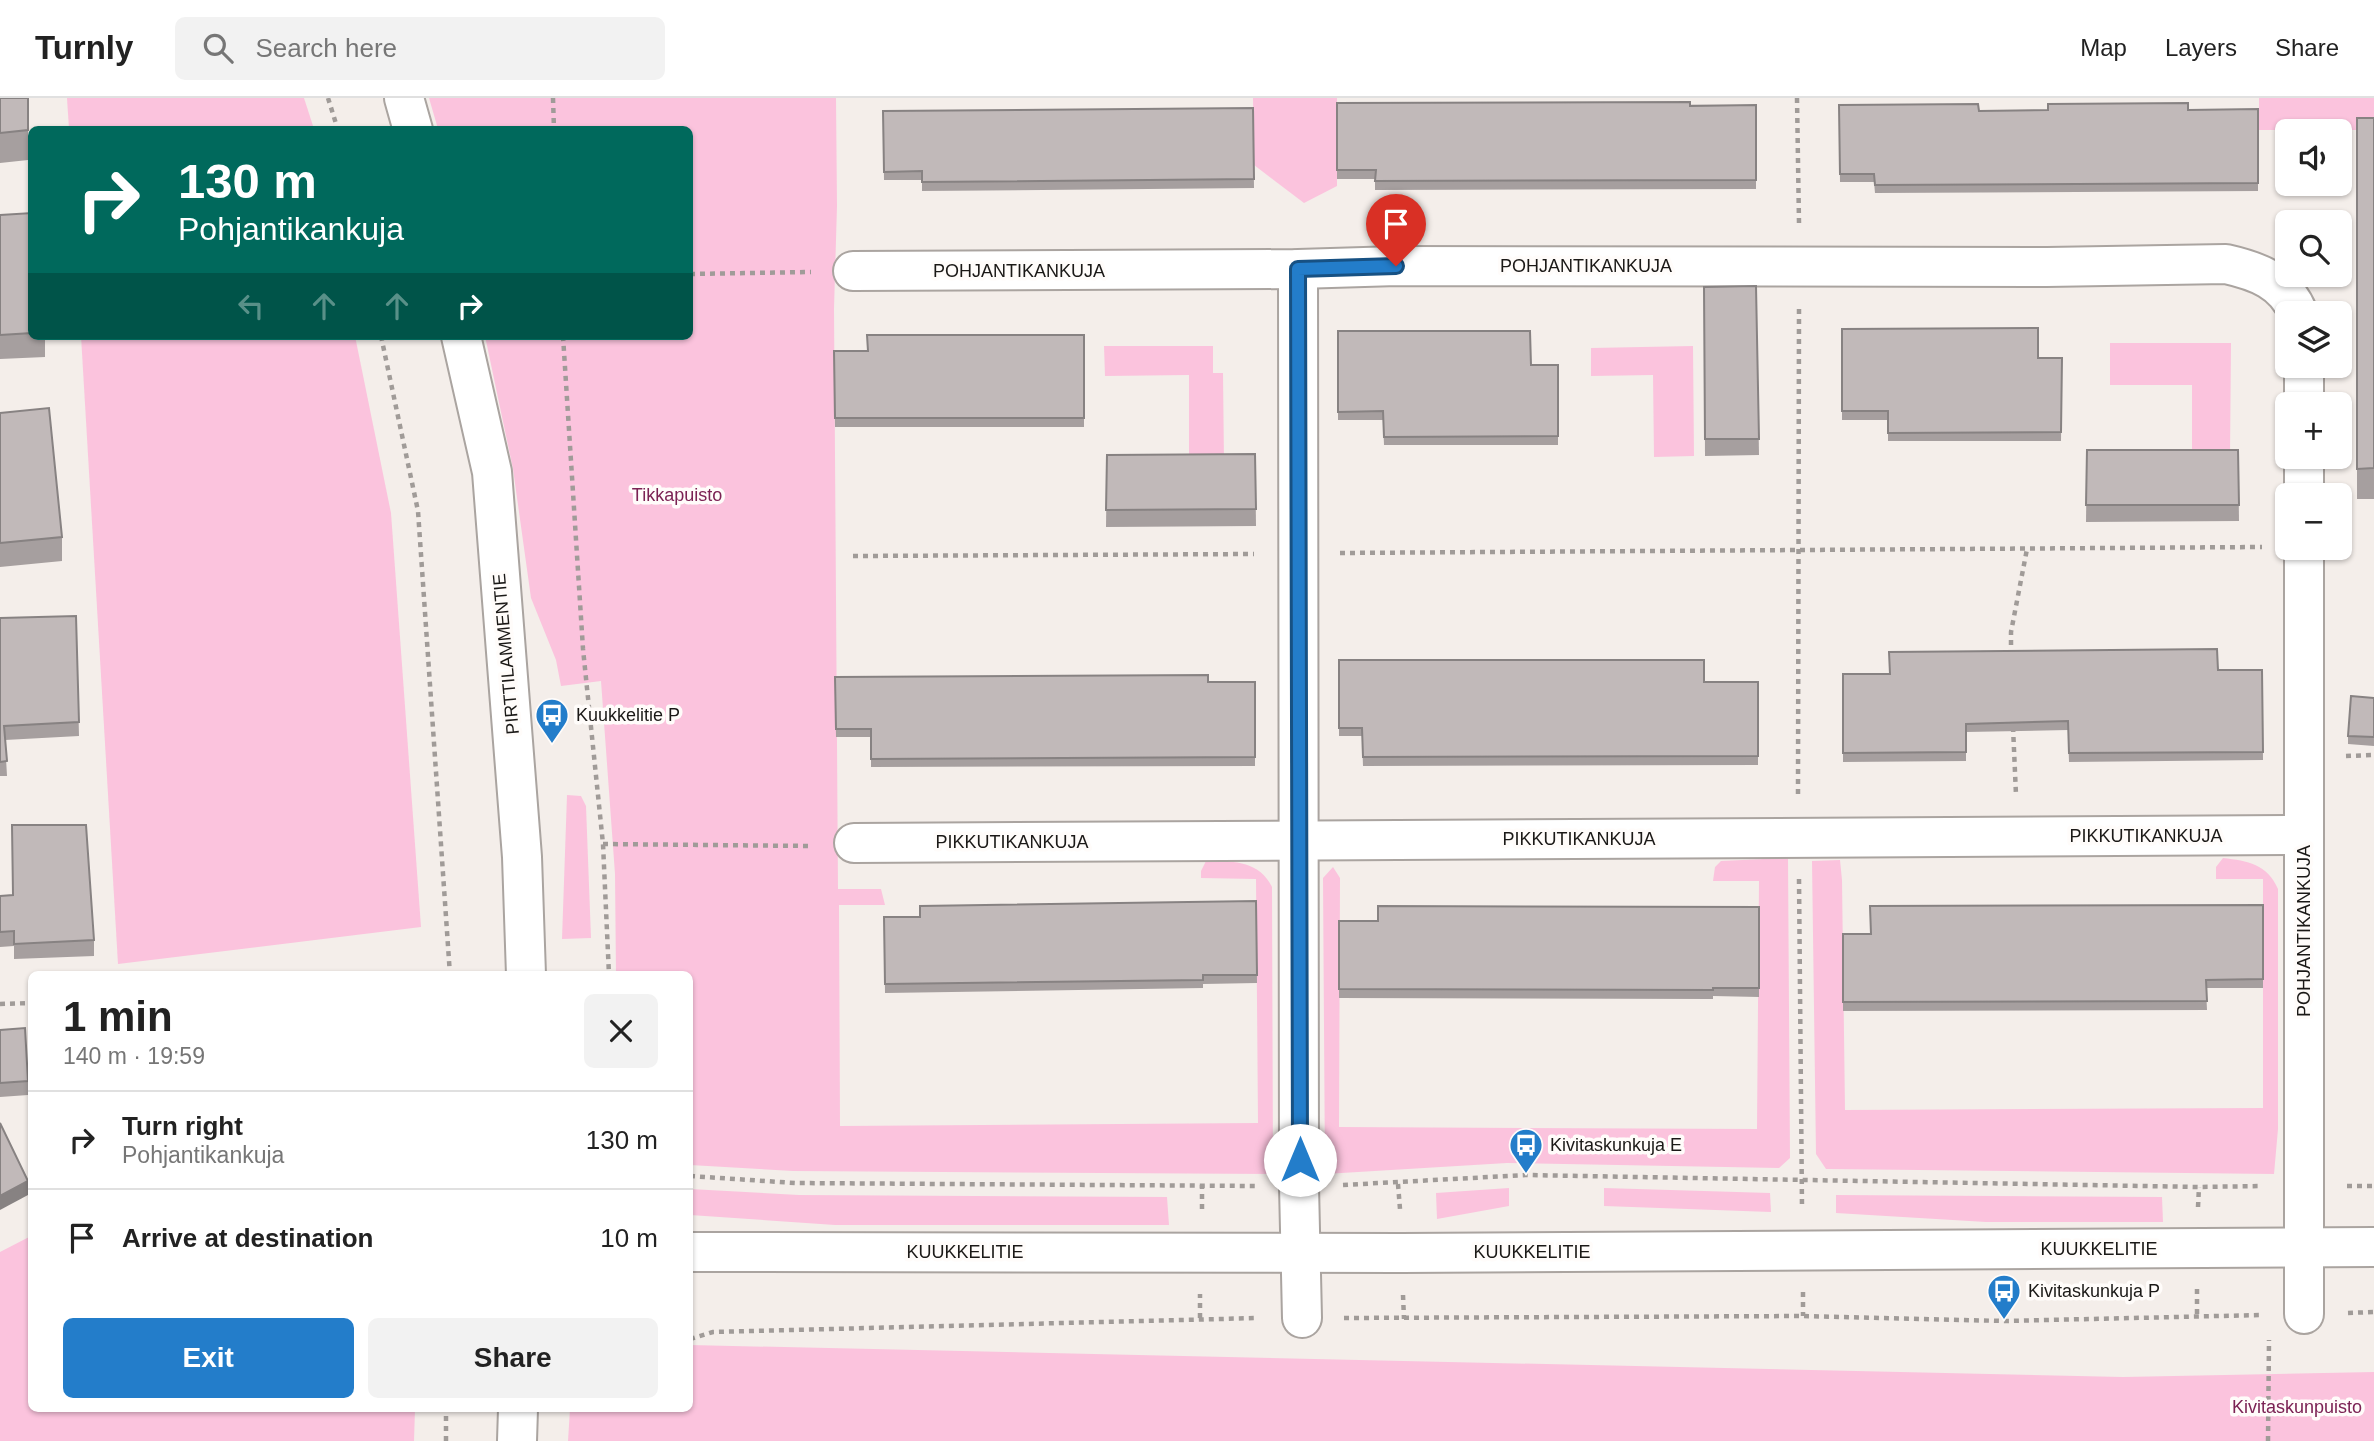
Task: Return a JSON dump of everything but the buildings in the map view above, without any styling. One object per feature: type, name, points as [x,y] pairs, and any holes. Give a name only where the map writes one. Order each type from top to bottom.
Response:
[{"type":"street","points":[[404,98],[412,126]]},
{"type":"street","name":"POHJANTIKANKUJA","points":[[853,271],[1396,266],[2226,264],[2267,276],[2282,288],[2290,301]]},
{"type":"street","points":[[1298,269],[1301,841],[1299,1186],[1302,1318]]},
{"type":"street","name":"PIRTTILAMMENTIE","points":[[462,340],[492,472],[522,857],[526,971]]},
{"type":"street","name":"POHJANTIKANKUJA","points":[[2287,1314],[2304,1247],[2304,560]]},
{"type":"street","name":"PIKKUTIKANKUJA","points":[[853,843],[2304,835]]},
{"type":"street","name":"KUUKKELITIE","points":[[693,1252],[1302,1253],[2374,1247]]},
{"type":"street","points":[[517,1441],[518,1412]]},
{"type":"path","points":[[328,98],[337,126]]},
{"type":"path","points":[[553,98],[554,126]]},
{"type":"path","points":[[1797,98],[1798,838],[1803,1180]]},
{"type":"path","points":[[693,274],[853,271]]},
{"type":"path","points":[[382,340],[418,511],[450,971]]},
{"type":"path","points":[[563,340],[583,649],[603,844],[608,971]]},
{"type":"path","points":[[1340,553],[2261,547]]},
{"type":"path","points":[[2011,659],[2011,632],[2027,549]]},
{"type":"path","points":[[853,556],[1256,554]]},
{"type":"path","points":[[2013,713],[2017,837]]},
{"type":"path","points":[[603,844],[831,846],[853,843]]},
{"type":"path","points":[[0,1004],[28,1003]]},
{"type":"path","points":[[693,1176],[795,1183],[1299,1186],[1398,1184],[1526,1175],[2199,1187],[2374,1186]]},
{"type":"path","points":[[693,1338],[713,1332],[1200,1318],[1803,1316],[2004,1321],[2374,1312]]},
{"type":"path","points":[[2268,1441],[2287,1314]]},
{"type":"path","points":[[446,1412],[446,1441]]},
{"type":"green space","points":[[67,98],[304,98],[313,126],[69,126]]},
{"type":"green space","name":"Tikkapuisto","points":[[429,98],[836,98],[834,309],[838,889],[881,889],[885,905],[839,905],[840,1126],[1258,1123],[1256,879],[1201,878],[1206,861],[1234,862],[1260,872],[1272,887],[1273,1174],[793,1171],[693,1165],[693,971],[616,971],[615,874],[601,681],[561,686],[556,660],[531,598],[513,469],[486,340],[693,340],[693,126],[437,126]]},
{"type":"green space","points":[[1253,98],[1337,98],[1337,186],[1304,203],[1254,165]]},
{"type":"green space","points":[[2259,98],[2374,98],[2374,130],[2352,130],[2352,119],[2275,119],[2275,130],[2259,130]]},
{"type":"green space","points":[[81,340],[356,340],[391,513],[421,927],[118,964]]},
{"type":"green space","points":[[2110,343],[2231,343],[2230,456],[2192,456],[2192,385],[2110,385]]},
{"type":"green space","points":[[1104,346],[1213,346],[1213,373],[1223,373],[1224,463],[1189,463],[1189,375],[1105,376]]},
{"type":"green space","points":[[1693,346],[1694,456],[1654,457],[1653,375],[1591,376],[1591,348]]},
{"type":"green space","points":[[567,795],[581,796],[586,806],[591,938],[562,939]]},
{"type":"green space","points":[[1788,858],[1790,1158],[1779,1168],[1507,1163],[1325,1174],[1323,878],[1333,867],[1340,878],[1339,1127],[1757,1129],[1759,881],[1713,881],[1715,867],[1721,861]]},
{"type":"green space","points":[[2223,858],[2256,865],[2268,874],[2278,889],[2278,1129],[2274,1174],[1826,1169],[1816,1154],[1812,861],[1840,860],[1845,1110],[2263,1108],[2263,879],[2216,879],[2216,867]]},
{"type":"green space","points":[[1509,1188],[1509,1206],[1437,1219],[1436,1193]]},
{"type":"green space","points":[[1604,1188],[1770,1193],[1771,1212],[1604,1206]]},
{"type":"green space","points":[[693,1189],[799,1195],[1167,1197],[1169,1225],[835,1225],[693,1215]]},
{"type":"green space","points":[[1836,1195],[2162,1197],[2163,1222],[1986,1222],[1836,1213]]},
{"type":"green space","points":[[28,1238],[28,1412],[415,1412],[414,1441],[0,1441],[0,1252]]},
{"type":"green space","name":"Kivitaskunpuisto","points":[[693,1345],[2123,1377],[2374,1372],[2374,1441],[568,1441],[570,1412],[693,1412]]},
{"type":"place","name":"Kuukkelitie P","points":[[552,745]]},
{"type":"place","name":"Kivitaskunkuja E","points":[[1526,1175]]},
{"type":"place","name":"Kivitaskunkuja P","points":[[2004,1321]]},
{"type":"route","points":[[1300,1160],[1298,269],[1396,266]]}]
